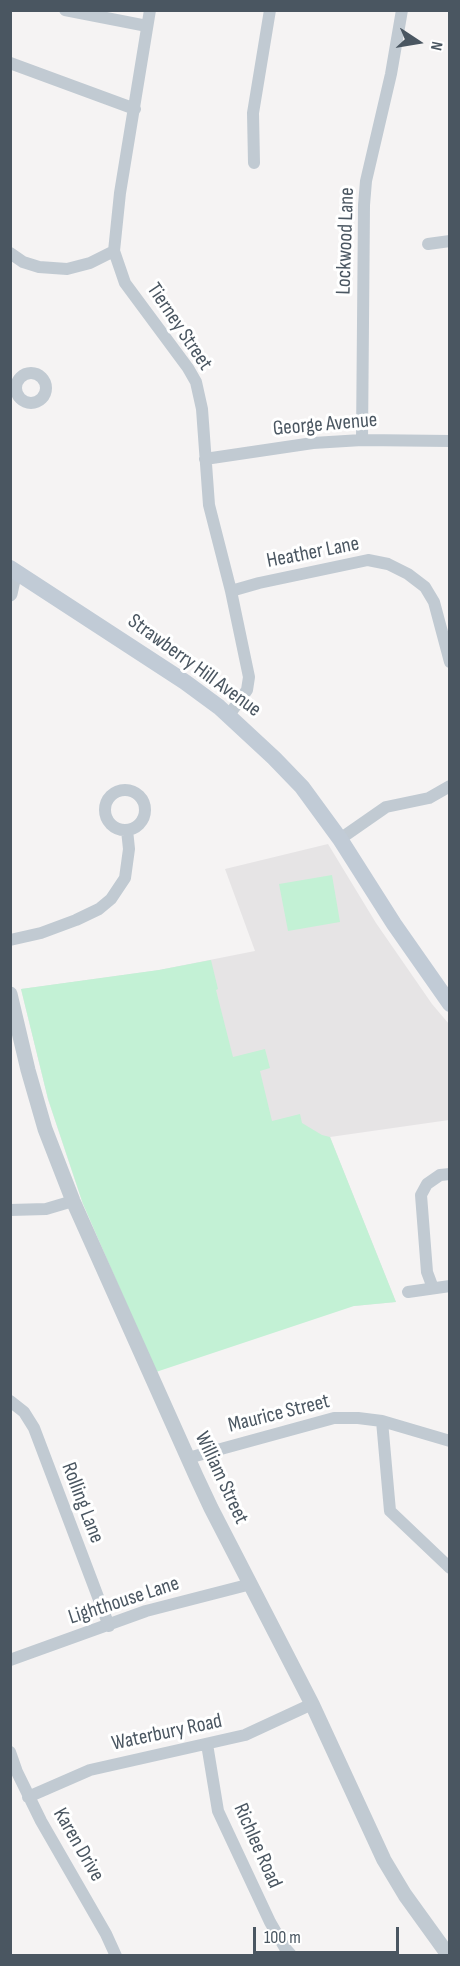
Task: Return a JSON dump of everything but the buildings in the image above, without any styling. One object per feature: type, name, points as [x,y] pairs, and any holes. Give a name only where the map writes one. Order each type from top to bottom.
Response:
[{"type":"main road","name":"Strawberry Hill Avenue","points":[[13,569],[176,676],[229,715],[274,758],[302,787],[340,839],[394,924],[450,1004]]},
{"type":"street","points":[[65,10],[147,26]]},
{"type":"street","name":"Tierney Street","points":[[150,10],[120,193],[114,251],[125,283],[196,382],[202,409],[209,505],[231,591],[249,677],[247,690],[229,715]]},
{"type":"street","points":[[254,163],[253,113],[270,10]]},
{"type":"street","name":"Lockwood Lane","points":[[362,440],[366,181],[391,74],[402,10]]},
{"type":"street","points":[[10,63],[135,109]]},
{"type":"street","points":[[428,244],[450,241]]},
{"type":"street","points":[[10,253],[23,262],[39,267],[67,269],[90,263],[114,251]]},
{"type":"street","name":"George Avenue","points":[[205,459],[313,443],[362,440],[450,441]]},
{"type":"street","name":"Heather Lane","points":[[231,591],[368,560],[388,564],[408,573],[425,587],[435,602],[450,662]]},
{"type":"street","points":[[10,594],[13,569]]},
{"type":"street","points":[[340,839],[386,807],[429,798],[450,786]]},
{"type":"street","points":[[10,940],[58,927],[99,909],[111,899],[124,878],[129,849],[127,830]]},
{"type":"street","name":"William Street","points":[[10,994],[45,1129],[73,1201],[188,1458],[211,1508],[312,1704],[384,1860],[405,1895],[449,1956]]},
{"type":"street","points":[[433,1288],[427,1272],[421,1195],[427,1184],[440,1175],[450,1174]]},
{"type":"street","points":[[10,1210],[46,1209],[73,1201]]},
{"type":"street","points":[[408,1292],[450,1286]]},
{"type":"street","name":"Rolling Lane","points":[[10,1401],[24,1412],[34,1428],[109,1626]]},
{"type":"street","name":"Maurice Street","points":[[188,1458],[320,1420],[352,1418],[382,1421],[450,1442]]},
{"type":"street","points":[[382,1421],[390,1511],[450,1568]]},
{"type":"street","name":"Lighthouse Lane","points":[[10,1660],[146,1611],[251,1584]]},
{"type":"street","name":"Waterbury Road","points":[[28,1797],[90,1770],[245,1735],[312,1704]]},
{"type":"street","name":"Richlee Road","points":[[207,1744],[218,1812],[270,1922],[292,1956]]},
{"type":"street","name":"Karen Drive","points":[[10,1752],[28,1797],[106,1934],[116,1956]]},
{"type":"shaded area","points":[[328,844],[376,923],[432,1004],[449,1024],[449,1120],[330,1137],[396,1302],[354,1306],[83,1204],[48,1099],[21,989],[159,970],[255,951],[225,869]]},
{"type":"green space","points":[[332,875],[340,922],[288,931],[279,884]]},
{"type":"green space","points":[[211,960],[233,1057],[265,1049],[270,1068],[260,1071],[272,1121],[300,1114],[302,1123],[330,1137],[396,1302],[354,1306],[156,1372],[83,1204],[48,1099],[21,989],[159,970]]}]
